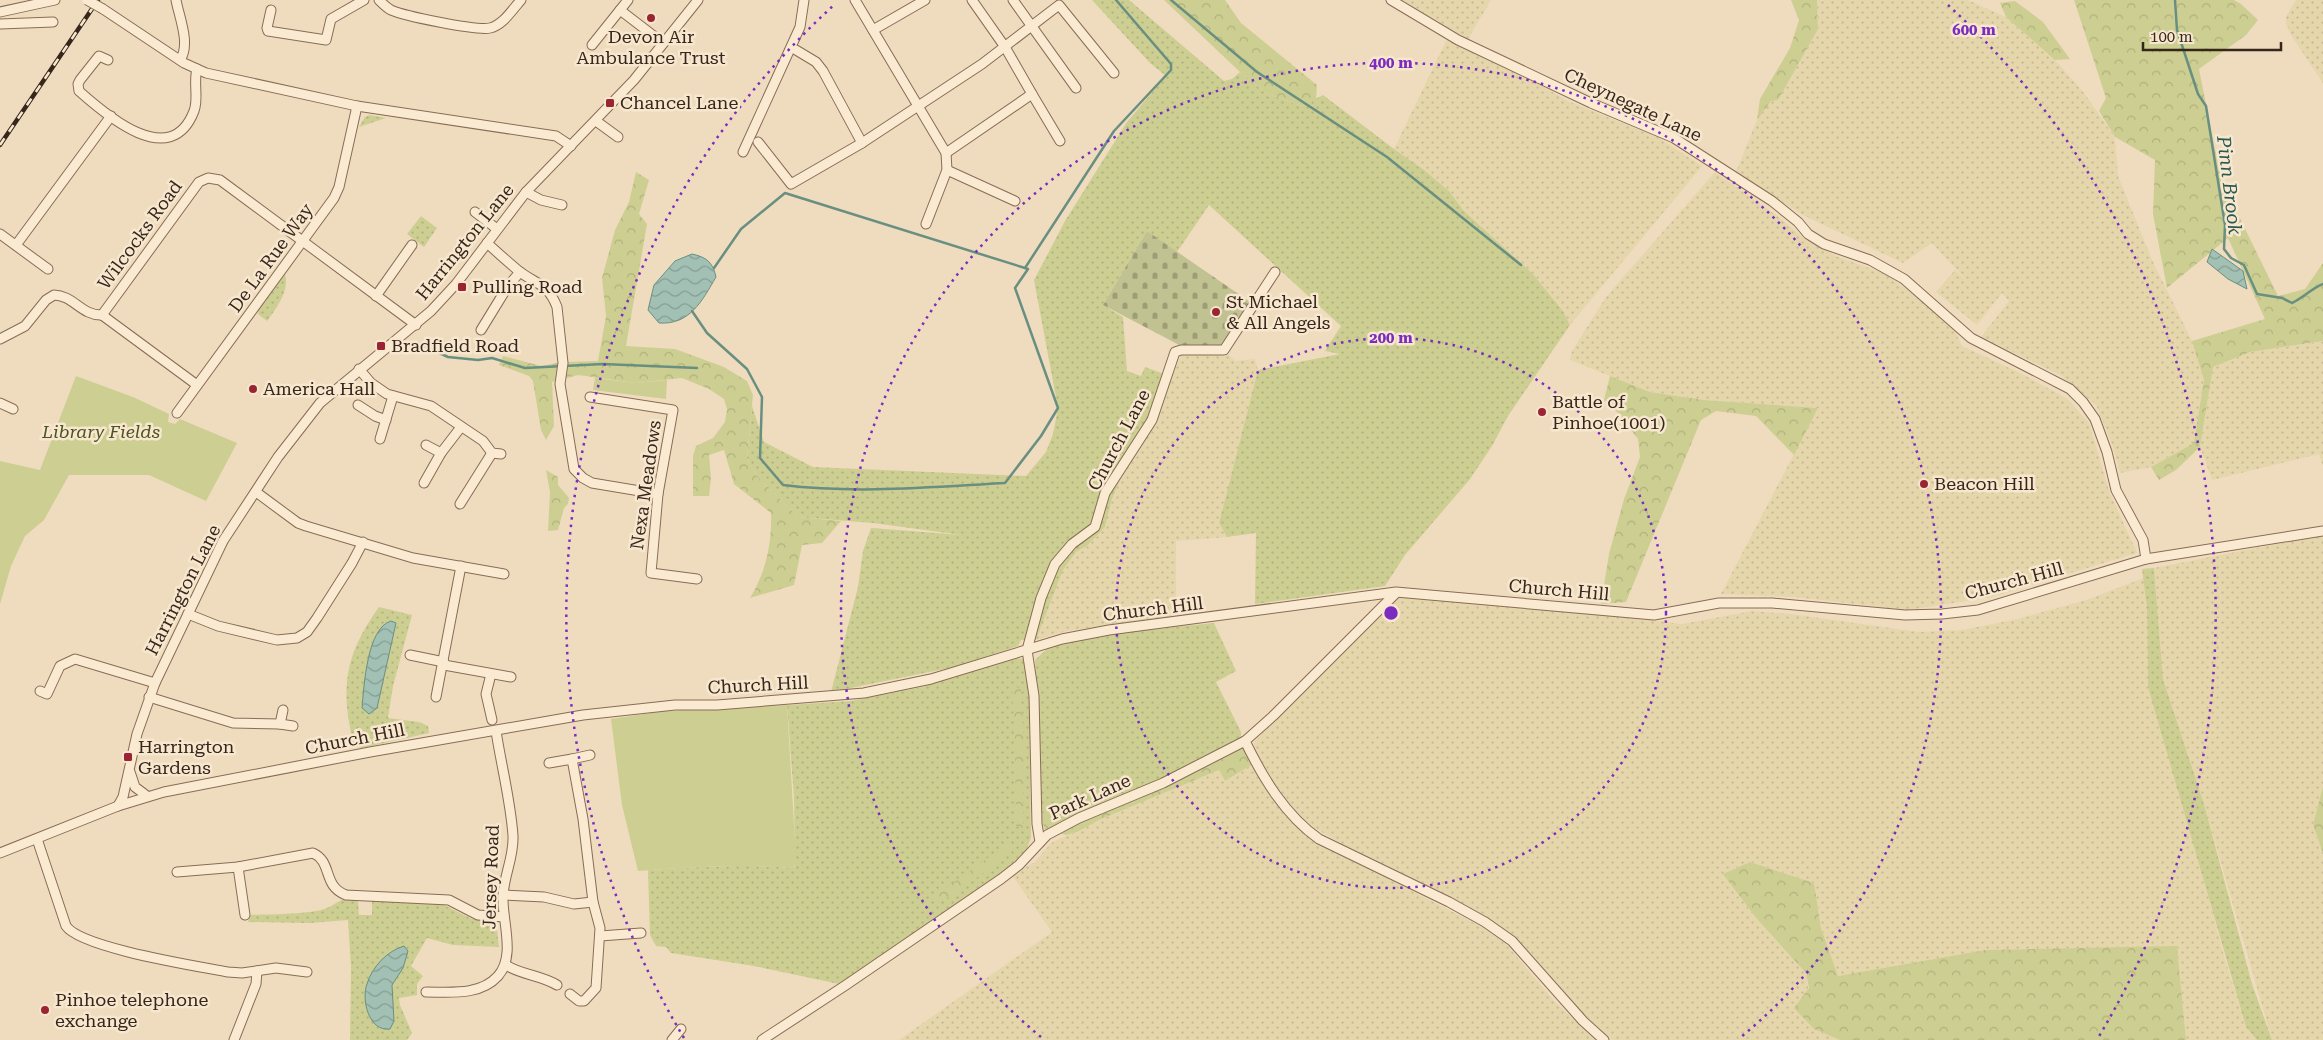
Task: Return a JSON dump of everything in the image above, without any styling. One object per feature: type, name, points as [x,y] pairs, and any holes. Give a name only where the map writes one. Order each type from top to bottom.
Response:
[{"type":"street","points":[[0,12],[55,0]]},
{"type":"street","points":[[87,0],[180,60],[198,69],[250,84],[357,106],[556,136],[571,146]]},
{"type":"street","points":[[176,0],[183,36],[184,53],[180,60]]},
{"type":"street","points":[[271,10],[268,31],[326,40],[331,19],[364,0]]},
{"type":"street","points":[[380,0],[395,11],[466,27],[490,28],[503,20],[521,0]]},
{"type":"street","points":[[592,45],[628,0]]},
{"type":"street","name":"Harrington Lane","points":[[118,806],[149,697],[155,683],[223,541],[278,457],[320,403],[359,369],[416,325],[456,284],[526,192],[634,80],[698,0]]},
{"type":"street","points":[[743,152],[800,27],[804,0]]},
{"type":"street","points":[[855,0],[946,153],[946,170],[926,224]]},
{"type":"street","points":[[873,30],[925,0]]},
{"type":"street","points":[[972,0],[1005,47],[1060,141]]},
{"type":"street","points":[[1013,0],[1076,88]]},
{"type":"street","name":"Cheynegate Lane","points":[[1390,0],[1474,48],[1591,103],[1674,138],[1772,202],[1798,222],[1808,234],[1824,244],[1870,260],[1904,279],[1971,338],[2070,389],[2095,418],[2107,452],[2116,490],[2142,540],[2146,559]]},
{"type":"street","points":[[758,142],[791,184],[862,143],[982,64],[1059,5],[1114,73]]},
{"type":"street","points":[[620,10],[663,43]]},
{"type":"street","points":[[0,24],[52,22]]},
{"type":"street","points":[[796,50],[816,62],[824,71],[862,143]]},
{"type":"street","points":[[108,60],[99,56],[80,80],[78,88],[111,116],[134,132],[148,137],[164,138],[178,133],[189,122],[196,107],[196,76],[198,69]]},
{"type":"street","points":[[946,153],[1032,94]]},
{"type":"street","name":"De La Rue Way","points":[[177,414],[303,242],[337,190],[357,106]]},
{"type":"street","points":[[16,245],[111,116]]},
{"type":"street","points":[[596,121],[618,137]]},
{"type":"street","points":[[946,170],[1015,201]]},
{"type":"street","name":"Wilcocks Road","points":[[102,315],[199,182],[208,178],[220,180],[303,242]]},
{"type":"street","points":[[526,192],[541,200],[562,205]]},
{"type":"street","points":[[475,212],[497,229]]},
{"type":"street","points":[[0,234],[48,269]]},
{"type":"street","points":[[303,242],[416,325]]},
{"type":"street","points":[[487,243],[520,272],[545,287],[550,292],[557,307],[562,368],[561,396],[572,462],[578,474],[592,483],[658,494]]},
{"type":"street","points":[[376,296],[412,245]]},
{"type":"street","points":[[481,330],[508,286],[520,272]]},
{"type":"street","name":"Church Lane","points":[[1040,842],[1037,824],[1034,696],[1027,650],[1041,598],[1056,564],[1072,544],[1095,527],[1105,493],[1152,420],[1176,352],[1180,350],[1224,350],[1275,272]]},
{"type":"street","points":[[0,339],[25,326],[46,300],[54,295],[65,296],[90,314],[102,315],[197,385]]},
{"type":"street","points":[[359,369],[371,383],[393,396],[427,404],[483,441],[497,453],[460,504]]},
{"type":"street","points":[[380,439],[393,396]]},
{"type":"street","name":"Nexa Meadows","points":[[590,397],[673,410],[658,494],[650,573],[697,579]]},
{"type":"street","points":[[0,403],[12,409]]},
{"type":"street","points":[[358,405],[375,416],[386,420]]},
{"type":"street","points":[[424,483],[441,453],[461,427]]},
{"type":"street","points":[[426,445],[441,453]]},
{"type":"street","points":[[256,492],[298,523],[414,558],[504,574]]},
{"type":"street","name":"Church Hill","points":[[0,853],[148,796],[370,752],[583,715],[675,705],[717,705],[834,697],[864,693],[931,678],[1062,638],[1109,630],[1396,592],[1654,615],[1719,602],[1772,602],[1905,615],[1942,614],[1978,610],[2001,604],[2146,559],[2323,531]]},
{"type":"street","points":[[188,614],[218,626],[277,640],[286,641],[297,638],[307,632],[317,618],[363,542]]},
{"type":"street","points":[[436,697],[461,566]]},
{"type":"street","name":"Park Lane","points":[[762,1040],[994,884],[1019,865],[1047,834],[1163,782],[1245,741],[1273,716],[1396,592]]},
{"type":"street","points":[[410,654],[491,674],[511,677]]},
{"type":"street","points":[[40,691],[47,694],[60,666],[75,659],[155,683]]},
{"type":"street","points":[[491,674],[486,694],[492,720]]},
{"type":"street","points":[[149,697],[233,723],[293,726]]},
{"type":"street","points":[[280,724],[283,710]]},
{"type":"street","name":"Jersey Road","points":[[496,731],[513,834],[511,857],[503,895],[506,965]]},
{"type":"street","points":[[1245,741],[1268,783],[1308,831],[1320,839],[1449,902],[1485,922],[1505,936],[1512,941],[1584,1021],[1604,1040]]},
{"type":"street","points":[[549,763],[590,755]]},
{"type":"street","points":[[570,994],[579,1001],[584,1001],[596,988],[600,936],[580,820],[572,759]]},
{"type":"street","points":[[129,769],[135,788],[148,796]]},
{"type":"street","points":[[37,839],[66,926],[70,932],[108,947],[182,964],[228,972],[276,968],[307,972]]},
{"type":"street","points":[[177,872],[238,868],[313,853],[321,858],[333,888],[346,895],[449,900],[478,916],[504,917]]},
{"type":"street","points":[[238,868],[245,915]]},
{"type":"street","points":[[503,895],[544,897],[574,904],[593,902]]},
{"type":"street","points":[[600,936],[641,933]]},
{"type":"street","points":[[426,992],[471,990],[485,986],[497,977],[506,965],[518,972],[532,974],[557,985]]},
{"type":"street","points":[[234,1040],[256,984],[257,971]]},
{"type":"street","points":[[672,1040],[681,1029]]},
{"type":"shaded area","points":[[1401,0],[1491,0],[1468,39]]},
{"type":"shaded area","points":[[1817,0],[1968,0],[2006,17],[2055,60],[2084,93],[2115,137],[2118,176],[2152,260],[2192,341],[2204,380],[2194,443],[2151,467],[2120,473],[2113,447],[2096,405],[2062,376],[1981,337],[2009,301],[2002,293],[1977,325],[1936,292],[1955,270],[1969,283],[1932,243],[1903,263],[1803,215],[1736,172],[1757,120],[1818,29]]},
{"type":"shaded area","points":[[2296,0],[2323,0],[2323,83],[2291,35],[2286,23],[2286,16]]},
{"type":"shaded area","points":[[1448,37],[1483,52],[1568,101],[1659,138],[1702,166],[1570,325],[1563,311],[1532,273],[1464,211],[1449,191],[1423,169],[1394,149]]},
{"type":"shaded area","points":[[1715,172],[1780,218],[1806,240],[1838,257],[1883,273],[1919,298],[1955,331],[1962,346],[2020,373],[2068,399],[2089,423],[2109,491],[2137,553],[1992,597],[1908,610],[1795,597],[1721,594],[1818,408],[1704,400],[1650,392],[1570,360],[1572,351],[1606,297]]},
{"type":"shaded area","points":[[2323,341],[2323,466],[2319,454],[2212,480],[2200,447],[2213,367],[2250,352]]},
{"type":"shaded area","points":[[1228,354],[1235,361],[1255,359],[1258,370],[1219,523],[1227,537],[1176,541],[1176,604],[1170,610],[1171,618],[1067,631],[1036,640],[1063,570],[1076,552],[1087,546],[1105,527],[1112,499],[1122,474],[1148,437],[1181,355]]},
{"type":"shaded area","points":[[2323,535],[2323,786],[2313,825],[2323,853],[2323,1040],[2272,1040],[2204,804],[2163,679],[2154,568]]},
{"type":"shaded area","points":[[2144,578],[2147,608],[2148,687],[2186,813],[2225,959],[2246,1027],[2257,1040],[2186,1040],[2177,947],[1985,950],[1838,976],[1821,928],[1814,883],[1750,862],[1724,874],[1757,919],[1806,973],[1814,1029],[1840,1040],[1612,1040],[1561,992],[1515,937],[1485,916],[1444,894],[1367,859],[1315,828],[1297,814],[1271,778],[1257,754],[1254,742],[1393,599],[1408,595],[1472,599],[1682,624],[1752,611],[1791,614],[1919,632],[1962,630],[2018,619],[2086,600]]},
{"type":"shaded area","points":[[1253,764],[1291,821],[1311,839],[1480,926],[1506,944],[1555,1002],[1596,1040],[899,1040],[1052,932],[1012,875],[1035,862],[1051,843],[1099,820],[1219,770],[1225,781]]},
{"type":"green space","points":[[1092,0],[1129,0],[1224,81],[1232,79],[1240,72],[1266,93],[1302,106],[1323,95],[1423,169],[1449,191],[1464,211],[1532,273],[1563,311],[1570,325],[1508,416],[1492,446],[1470,479],[1405,555],[1385,586],[1255,604],[1256,533],[1227,537],[1219,523],[1258,370],[1340,354],[1325,351],[1341,326],[1209,205],[1177,252],[1147,231],[1103,305],[1123,317],[1127,371],[1141,376],[1145,367],[1164,374],[1143,431],[1148,437],[1122,474],[1112,499],[1105,527],[1087,546],[1076,552],[1063,570],[1036,640],[1021,640],[1018,646],[954,667],[831,692],[858,587],[863,551],[871,528],[962,535],[873,523],[798,517],[757,476],[747,459],[752,406],[764,442],[813,467],[1026,476],[1046,452],[1053,434],[1058,408],[1034,280],[1065,221],[1127,122],[1166,76],[1150,63]]},
{"type":"green space","points":[[1164,0],[1225,0],[1241,23],[1317,85],[1316,100],[1302,106],[1266,93],[1240,72]]},
{"type":"green space","points":[[1791,0],[1817,0],[1818,29],[1778,100],[1771,101],[1757,120],[1760,99],[1790,48],[1799,20]]},
{"type":"green space","points":[[2074,0],[2234,0],[2258,20],[2246,35],[2199,69],[2221,180],[2278,296],[2305,289],[2323,263],[2323,341],[2250,352],[2213,367],[2200,447],[2176,470],[2159,480],[2151,467],[2194,443],[2204,380],[2192,341],[2265,319],[2228,238],[2167,288],[2153,214],[2155,160],[2115,137],[2099,111],[2106,98]]},
{"type":"green space","points":[[2015,1],[2043,22],[2070,59],[2055,60],[2006,17],[2000,3]]},
{"type":"green space","points":[[370,115],[386,118],[359,127],[365,117]]},
{"type":"green space","points":[[636,172],[649,180],[639,214],[647,224],[626,346],[675,349],[724,367],[747,381],[753,395],[747,459],[757,476],[798,517],[841,521],[822,543],[802,545],[794,585],[750,598],[756,588],[767,557],[771,513],[734,484],[724,450],[709,455],[711,478],[709,496],[693,496],[693,456],[696,446],[713,438],[725,422],[727,409],[724,399],[709,389],[682,378],[636,383],[578,375],[552,382],[554,426],[546,440],[541,430],[533,381],[529,376],[499,365],[503,356],[541,366],[562,362],[598,361],[606,316],[602,278],[615,230],[629,202]]},
{"type":"green space","points":[[421,216],[437,228],[424,247],[407,234]]},
{"type":"green space","points":[[1147,231],[1253,304],[1224,350],[1183,347],[1103,305]]},
{"type":"green space","points":[[285,274],[286,286],[284,293],[267,321],[258,314],[258,310]]},
{"type":"green space","name":"Library Fields","points":[[76,376],[133,397],[169,414],[168,422],[175,424],[180,419],[237,443],[206,501],[149,475],[69,475],[44,520],[25,536],[11,566],[0,604],[0,461],[40,470]]},
{"type":"green space","points":[[1610,376],[1650,392],[1704,400],[1818,408],[1794,455],[1756,416],[1716,411],[1701,420],[1626,602],[1601,604],[1609,554],[1624,499],[1640,457],[1638,439],[1619,414],[1604,400]]},
{"type":"green space","points":[[595,378],[636,383],[667,380],[666,399],[593,390]]},
{"type":"green space","points":[[546,470],[558,477],[558,485],[569,498],[558,530],[548,531],[550,492]]},
{"type":"green space","points":[[2154,568],[2163,679],[2204,804],[2252,984],[2272,1040],[2257,1040],[2246,1027],[2148,687],[2147,608],[2142,569]]},
{"type":"green space","points":[[379,607],[412,615],[393,686],[388,718],[419,722],[428,726],[429,733],[362,748],[354,746],[350,725],[347,707],[348,673],[358,641]]},
{"type":"green space","points":[[1214,623],[1236,671],[1216,682],[1241,732],[1241,739],[1154,782],[1073,813],[1039,813],[1035,660],[1049,647],[1110,633]]},
{"type":"green space","points":[[1016,658],[1023,659],[1027,673],[1029,696],[1031,837],[1026,852],[988,884],[839,984],[754,966],[671,953],[666,947],[656,946],[650,935],[648,870],[735,866],[794,868],[794,797],[787,705],[851,701],[922,687]]},
{"type":"green space","points":[[1014,686],[1021,689],[1024,746],[1023,828],[1016,826],[1015,732],[1012,694]]},
{"type":"green space","points":[[787,705],[796,859],[794,868],[755,866],[638,871],[622,805],[611,719],[665,711]]},
{"type":"green space","points":[[1241,739],[1253,764],[1225,781],[1219,770],[1099,820],[1077,832],[1066,835],[1045,830],[1039,813],[1073,813],[1154,782]]},
{"type":"green space","points":[[2323,786],[2323,853],[2313,825]]},
{"type":"green space","points":[[1006,845],[1018,845],[952,895],[942,901],[936,899],[936,895]]},
{"type":"green space","points":[[1750,862],[1814,883],[1821,928],[1838,976],[1985,950],[2177,946],[2186,1040],[1840,1040],[1814,1029],[1794,1008],[1809,988],[1806,973],[1757,919],[1723,874]]},
{"type":"green space","points":[[345,899],[358,901],[359,915],[372,915],[372,901],[442,904],[472,919],[488,920],[496,923],[499,947],[453,945],[427,938],[411,966],[423,976],[417,984],[417,995],[399,998],[412,1033],[407,1040],[350,1040],[351,967],[348,920],[310,923],[248,922],[250,915],[310,912],[327,908]]},
{"type":"water","points":[[2212,249],[2243,271],[2247,289],[2228,279],[2207,262]]},
{"type":"water","points":[[692,254],[708,261],[716,277],[706,295],[687,316],[670,323],[659,323],[648,310],[654,285],[675,261]]},
{"type":"water","points":[[391,621],[396,623],[377,708],[369,714],[362,708],[368,659],[377,634],[383,626]]},
{"type":"water","points":[[404,946],[408,951],[403,968],[392,985],[394,1021],[390,1029],[383,1029],[368,1014],[365,991],[369,978],[381,960]]},
{"type":"waterway","points":[[692,311],[707,333],[747,369],[762,397],[760,458],[783,485],[811,488],[866,489],[1005,483],[1041,436],[1058,408],[1015,288],[1028,269],[1025,268],[1114,131],[1171,70],[1171,64],[1116,0]]},
{"type":"waterway","points":[[1171,0],[1257,72],[1387,157],[1521,265]]},
{"type":"waterway","name":"Pinn Brook","points":[[2175,0],[2177,30],[2198,94],[2206,106],[2225,225],[2224,249],[2231,258],[2244,265],[2257,294],[2282,298],[2292,303],[2323,284]]},
{"type":"waterway","points":[[714,268],[741,229],[785,193],[1025,268]]},
{"type":"waterway","points":[[418,343],[448,357],[478,360],[492,358],[525,368],[603,364],[697,368]]},
{"type":"railway","points":[[0,145],[98,0]]},
{"type":"place","name":"Devon Air Ambulance Trust","points":[[651,18]]},
{"type":"place","name":"Chancel Lane","points":[[610,103]]},
{"type":"place","name":"Pulling Road","points":[[462,287]]},
{"type":"place","name":"St Michael & All Angels","points":[[1216,312]]},
{"type":"place","name":"Bradfield Road","points":[[381,346]]},
{"type":"place","name":"America Hall","points":[[253,389]]},
{"type":"place","name":"Battle of Pinhoe(1001)","points":[[1542,412]]},
{"type":"place","name":"Beacon Hill","points":[[1924,484]]},
{"type":"place","name":"Harrington Gardens","points":[[128,757]]},
{"type":"place","name":"Pinhoe telephone exchange","points":[[45,1010]]}]
